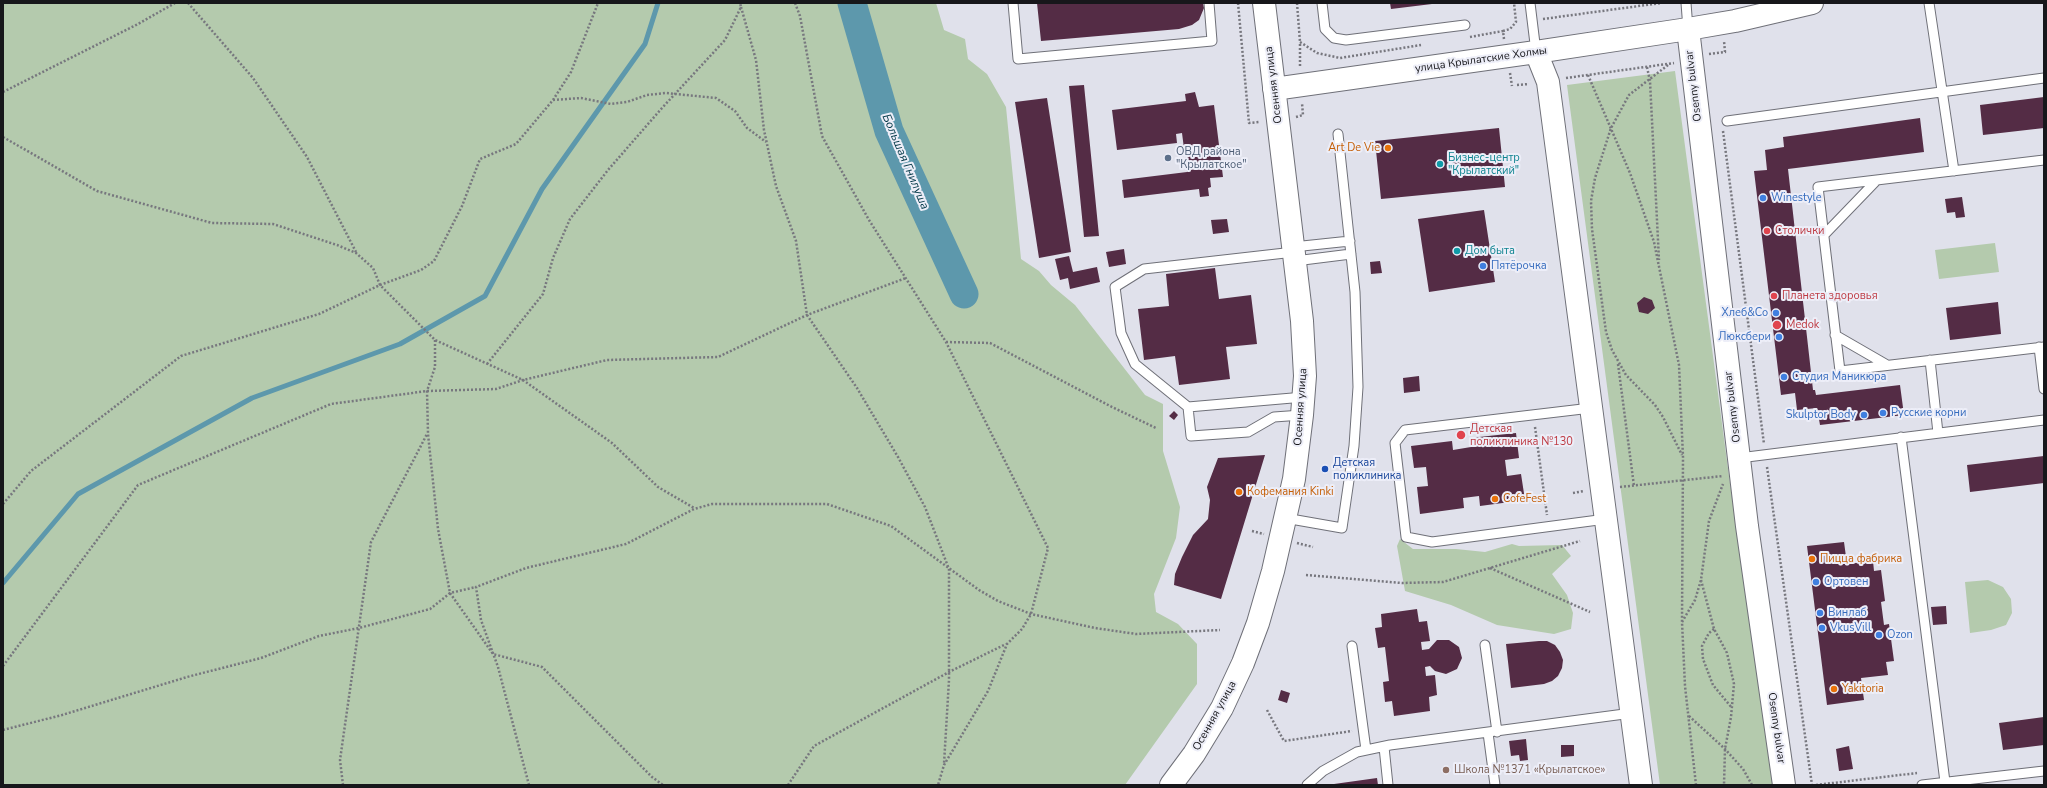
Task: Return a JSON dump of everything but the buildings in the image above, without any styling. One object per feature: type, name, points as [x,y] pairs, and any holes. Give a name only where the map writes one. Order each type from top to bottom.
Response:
[{"type":"street","name":"Осенняя улица","points":[[1171,785],[1210,729],[1233,685],[1258,623],[1285,518],[1296,463],[1303,406],[1304,347],[1264,3]]},
{"type":"street","name":"улица Крылатские Холмы","points":[[1274,89],[1688,29],[1735,21],[1812,3]]},
{"type":"street","name":"Osenny bulvar","points":[[1688,29],[1734,467],[1784,785]]},
{"type":"street","points":[[1536,52],[1548,82],[1641,785]]},
{"type":"lane","points":[[1013,3],[1018,60],[1212,41],[1209,3]]},
{"type":"lane","points":[[1322,3],[1325,28],[1334,38],[1346,40],[1465,25]]},
{"type":"lane","points":[[1530,3],[1536,52]]},
{"type":"lane","points":[[1686,3],[1688,29]]},
{"type":"lane","points":[[1929,3],[1954,171]]},
{"type":"lane","points":[[1727,121],[1942,90],[2044,78]]},
{"type":"lane","points":[[1285,518],[1342,528],[1354,446],[1358,388],[1355,292],[1338,134]]},
{"type":"lane","points":[[2044,160],[1818,187],[1840,371],[2041,347],[2044,389]]},
{"type":"lane","points":[[1824,235],[1877,180]]},
{"type":"lane","points":[[1303,406],[1188,407],[1135,364],[1121,333],[1115,287],[1144,269],[1294,253],[1350,240]]},
{"type":"lane","points":[[1294,253],[1351,254]]},
{"type":"lane","points":[[1835,335],[1887,365]]},
{"type":"lane","points":[[1930,360],[1938,433]]},
{"type":"lane","points":[[1188,407],[1190,436],[1248,432],[1274,417],[1303,406]]},
{"type":"lane","points":[[1591,408],[1405,430],[1395,443],[1406,537],[1432,542],[1606,519]]},
{"type":"lane","points":[[1734,467],[1901,437],[2044,420]]},
{"type":"lane","points":[[1901,437],[1945,782]]},
{"type":"lane","points":[[1485,645],[1495,785]]},
{"type":"lane","points":[[1352,646],[1366,750]]},
{"type":"lane","points":[[1306,785],[1323,771],[1357,752],[1366,750],[1632,713]]},
{"type":"lane","points":[[1384,747],[1388,785]]},
{"type":"lane","points":[[1922,785],[1945,782],[1982,782],[2044,771]]},
{"type":"path","points":[[3,92],[138,24],[175,3]]},
{"type":"path","points":[[188,3],[253,78],[307,156],[356,253]]},
{"type":"path","points":[[3,504],[31,471],[181,356],[319,314],[380,285],[421,270],[434,261],[462,206],[480,159],[516,144],[553,100],[571,72],[598,3]]},
{"type":"path","points":[[740,3],[756,60],[767,143],[776,186],[796,241],[807,315],[858,388],[898,457],[925,507],[949,569],[949,672],[944,765],[938,785]]},
{"type":"path","points":[[788,785],[814,746],[949,672],[1007,644],[1022,629],[1032,614],[1048,548],[946,342],[870,220],[822,136],[800,16],[795,3]]},
{"type":"path","points":[[1238,3],[1249,123]]},
{"type":"path","points":[[1297,3],[1300,42]]},
{"type":"path","points":[[1516,22],[1661,3]]},
{"type":"path","points":[[488,364],[542,294],[553,258],[570,220],[608,170],[724,40],[741,7]]},
{"type":"path","points":[[1517,85],[1668,65],[1650,81],[1639,86],[1629,96],[1611,128],[1595,178],[1591,201],[1592,229],[1606,332],[1618,361],[1626,375],[1655,405],[1663,417],[1682,457]]},
{"type":"path","points":[[1647,67],[1650,81],[1659,269]]},
{"type":"path","points":[[1588,75],[1630,173],[1654,242],[1679,365],[1682,457],[1682,622],[1696,785]]},
{"type":"path","points":[[553,100],[581,98],[598,100],[611,104],[627,102],[647,95],[666,92],[716,98],[735,111],[747,128],[767,143]]},
{"type":"path","points":[[3,137],[96,191],[212,223],[273,224],[337,245],[356,253],[373,268],[380,285],[435,340],[523,380],[612,442],[658,487],[694,509]]},
{"type":"path","points":[[3,666],[138,485],[330,404],[427,391],[496,389],[523,380],[607,360],[718,357],[807,315],[906,278]]},
{"type":"path","points":[[435,340],[435,367],[427,391],[428,434],[438,529],[450,593],[493,654],[542,667],[652,777],[663,785]]},
{"type":"path","points":[[946,342],[990,342],[1112,407],[1156,428]]},
{"type":"path","points":[[1618,361],[1634,486]]},
{"type":"path","points":[[1533,415],[1549,527]]},
{"type":"path","points":[[343,785],[340,760],[371,542],[428,434]]},
{"type":"path","points":[[1573,493],[1681,481],[1734,467]]},
{"type":"path","points":[[1682,622],[1694,600],[1701,580],[1709,521],[1725,482]]},
{"type":"path","points":[[3,730],[62,715],[187,677],[261,658],[320,636],[359,628],[430,609],[450,593],[476,587],[526,568],[626,544],[694,509],[712,504],[827,504],[891,526],[949,569],[998,601],[1019,607],[1032,614],[1094,628],[1136,634],[1220,630]]},
{"type":"path","points":[[1306,575],[1402,583],[1443,582],[1580,541]]},
{"type":"path","points":[[1489,567],[1590,612]]},
{"type":"path","points":[[1701,580],[1714,629],[1727,653],[1732,668],[1734,684],[1732,709],[1725,750],[1724,785]]},
{"type":"path","points":[[476,587],[480,620],[493,654],[529,785]]},
{"type":"path","points":[[1714,629],[1709,633],[1702,646],[1703,660],[1706,672],[1713,685],[1732,709]]},
{"type":"path","points":[[944,765],[988,691],[1007,644]]},
{"type":"path","points":[[1267,710],[1284,741],[1341,733]]},
{"type":"path","points":[[1689,716],[1743,769],[1752,785]]},
{"type":"green space","points":[[3,3],[936,3],[944,30],[965,39],[968,59],[987,74],[1006,107],[1021,259],[1039,271],[1051,285],[1075,305],[1145,395],[1163,404],[1163,451],[1180,507],[1176,538],[1154,594],[1156,612],[1178,624],[1197,644],[1197,684],[1125,785],[3,785]]},
{"type":"green space","points":[[1675,71],[1729,476],[1774,785],[1660,785],[1567,85]]},
{"type":"green space","points":[[1995,243],[1999,272],[1939,279],[1935,250]]},
{"type":"green space","points":[[1400,539],[1413,549],[1456,549],[1485,552],[1512,544],[1519,546],[1562,545],[1571,556],[1552,574],[1567,595],[1573,613],[1571,629],[1554,634],[1497,625],[1451,605],[1405,591],[1397,546]]},
{"type":"green space","points":[[1988,580],[2003,587],[2011,599],[2012,613],[2006,625],[1991,630],[1970,633],[1965,582]]},
{"type":"waterway","points":[[3,583],[78,494],[252,398],[400,344],[485,296],[542,189],[645,44],[658,3]]},
{"type":"waterway","name":"Большая Гнилуша","points":[[852,3],[889,131],[964,294]]},
{"type":"place","name":"Art De Vie","points":[[1388,148]]},
{"type":"place","name":"ОВД района \"Крылатское\"","points":[[1168,158]]},
{"type":"place","name":"Бизнес-центр \"Крылатский\"","points":[[1440,164]]},
{"type":"place","name":"Winestyle","points":[[1763,198]]},
{"type":"place","name":"Столички","points":[[1767,231]]},
{"type":"place","name":"Дом быта","points":[[1457,251]]},
{"type":"place","name":"Пятёрочка","points":[[1483,266]]},
{"type":"place","name":"Планета здоровья","points":[[1774,296]]},
{"type":"place","name":"Хлеб&Co","points":[[1776,313]]},
{"type":"place","name":"Medok","points":[[1777,325]]},
{"type":"place","name":"Люксбери","points":[[1779,337]]},
{"type":"place","name":"Студия Маникюра","points":[[1784,377]]},
{"type":"place","name":"Русские корни","points":[[1883,413]]},
{"type":"place","name":"Skulptor Body","points":[[1864,415]]},
{"type":"place","name":"Детская поликлиника №130","points":[[1461,435]]},
{"type":"place","name":"Детская поликлиника","points":[[1325,469]]},
{"type":"place","name":"Кофемания Kinki","points":[[1239,492]]},
{"type":"place","name":"CofeFest","points":[[1495,499]]},
{"type":"place","name":"Пицца фабрика","points":[[1812,559]]},
{"type":"place","name":"Ортовен","points":[[1816,582]]},
{"type":"place","name":"Винлаб","points":[[1820,613]]},
{"type":"place","name":"VkusVill","points":[[1822,628]]},
{"type":"place","name":"Ozon","points":[[1879,635]]},
{"type":"place","name":"Yakitoria","points":[[1834,689]]},
{"type":"place","name":"Школа №1371 «Крылатское»","points":[[1446,770]]}]
